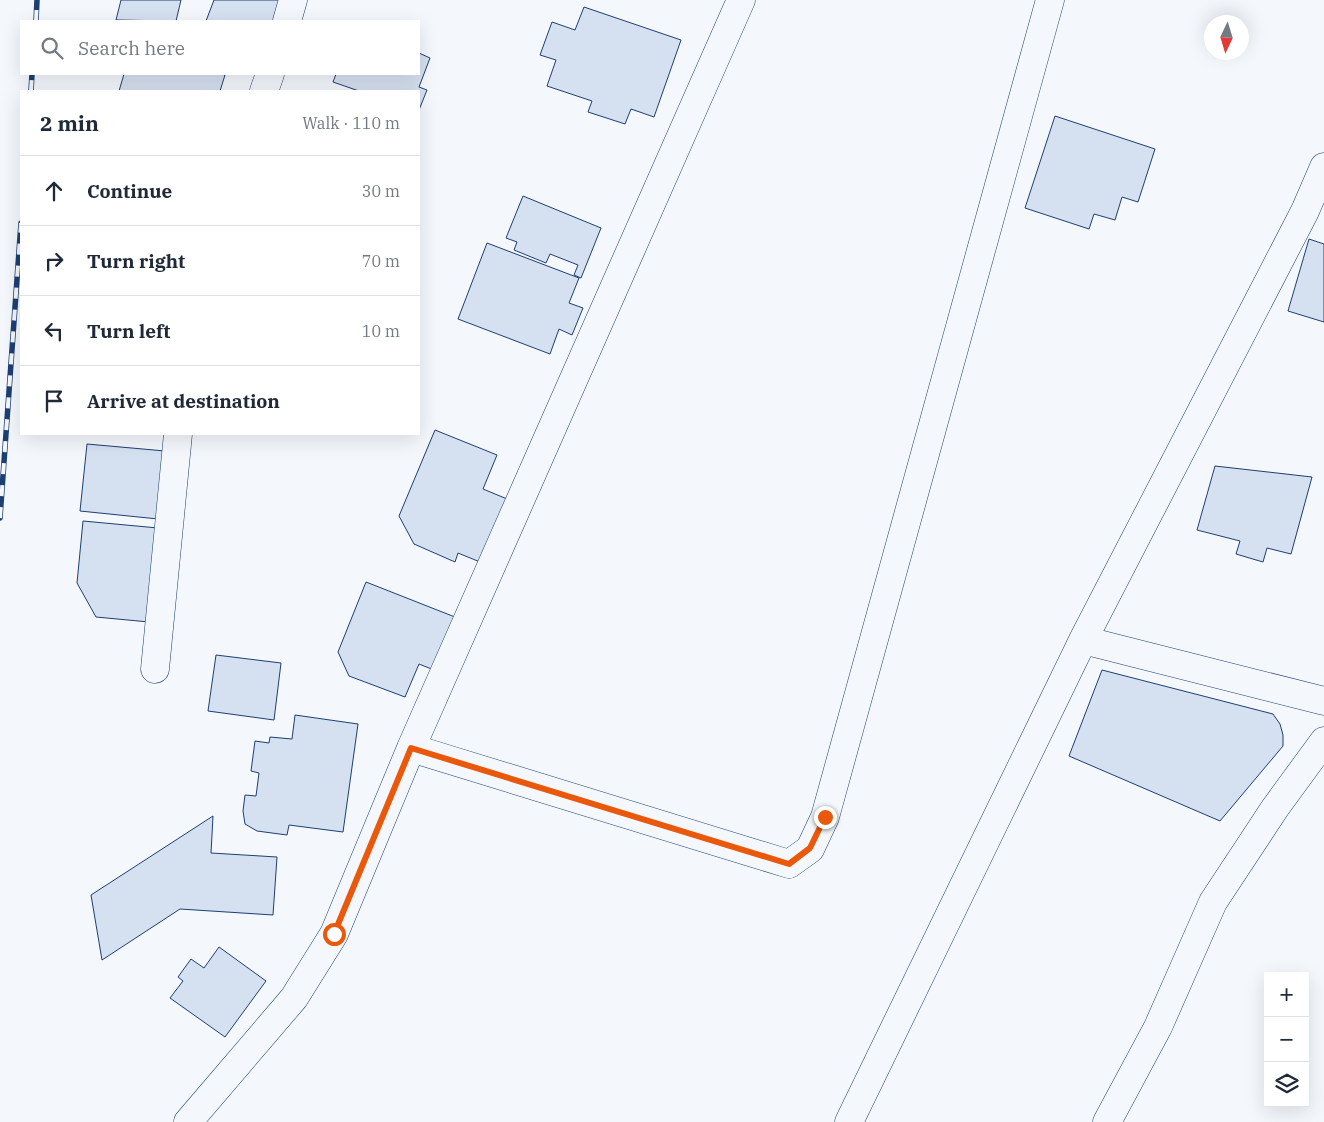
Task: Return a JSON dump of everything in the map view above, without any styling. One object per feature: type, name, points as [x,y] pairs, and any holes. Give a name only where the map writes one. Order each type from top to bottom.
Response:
[{"type":"street","points":[[287,20],[293,0]]},
{"type":"street","points":[[188,1122],[294,998],[334,934],[411,748],[741,0]]},
{"type":"street","points":[[411,748],[789,864],[810,848],[825,817],[1050,0]]},
{"type":"street","points":[[264,90],[270,75]]},
{"type":"street","points":[[849,1122],[1084,640],[1314,214],[1324,167]]},
{"type":"street","points":[[154,669],[178,435]]},
{"type":"street","points":[[1084,640],[1324,702]]},
{"type":"street","points":[[1106,1122],[1158,1026],[1213,902],[1275,808],[1324,741]]},
{"type":"building","points":[[121,0],[181,0],[176,20],[116,20]]},
{"type":"building","points":[[214,0],[287,0],[279,20],[206,20]]},
{"type":"building","points":[[584,7],[681,40],[654,117],[631,109],[625,124],[588,112],[592,101],[547,86],[556,60],[540,55],[552,22],[575,30]]},
{"type":"building","points":[[420,53],[430,58],[419,87],[427,90],[420,108],[420,90],[356,90],[333,82],[336,75],[420,75]]},
{"type":"building","points":[[124,75],[225,75],[220,90],[119,90]]},
{"type":"building","points":[[1055,116],[1155,149],[1138,202],[1122,197],[1115,220],[1094,214],[1089,229],[1025,208]]},
{"type":"building","points":[[523,196],[601,228],[581,278],[574,275],[578,265],[550,254],[546,263],[514,250],[517,242],[506,238]]},
{"type":"building","points":[[1309,239],[1324,244],[1324,322],[1288,311]]},
{"type":"building","points":[[487,243],[579,278],[569,303],[583,308],[572,335],[559,329],[550,354],[458,319]]},
{"type":"building","points":[[435,430],[497,455],[483,489],[512,501],[485,564],[458,553],[455,562],[414,544],[399,516]]},
{"type":"building","points":[[87,444],[165,451],[158,519],[80,511]]},
{"type":"building","points":[[1215,466],[1312,477],[1291,554],[1267,548],[1263,562],[1236,554],[1240,541],[1197,530]]},
{"type":"building","points":[[83,521],[158,528],[149,622],[96,617],[77,583]]},
{"type":"building","points":[[366,582],[460,619],[439,672],[419,664],[405,697],[349,676],[338,652]]},
{"type":"building","points":[[216,655],[281,663],[274,720],[208,711]]},
{"type":"building","points":[[1102,670],[1273,714],[1280,724],[1283,746],[1220,821],[1069,756]]},
{"type":"building","points":[[295,715],[358,724],[343,832],[289,825],[287,835],[257,831],[245,824],[243,811],[245,795],[256,796],[259,773],[251,771],[255,741],[269,743],[270,737],[292,739]]},
{"type":"building","points":[[213,816],[211,853],[277,857],[273,915],[180,909],[102,960],[91,895]]},
{"type":"building","points":[[219,947],[266,981],[225,1037],[170,998],[183,981],[178,977],[191,959],[204,968]]},
{"type":"railway","points":[[36,20],[37,0]]},
{"type":"railway","points":[[31,90],[32,75]]},
{"type":"railway","points":[[0,518],[20,237]]},
{"type":"route","points":[[334,934],[411,748],[789,864],[810,848],[825,817]]}]
